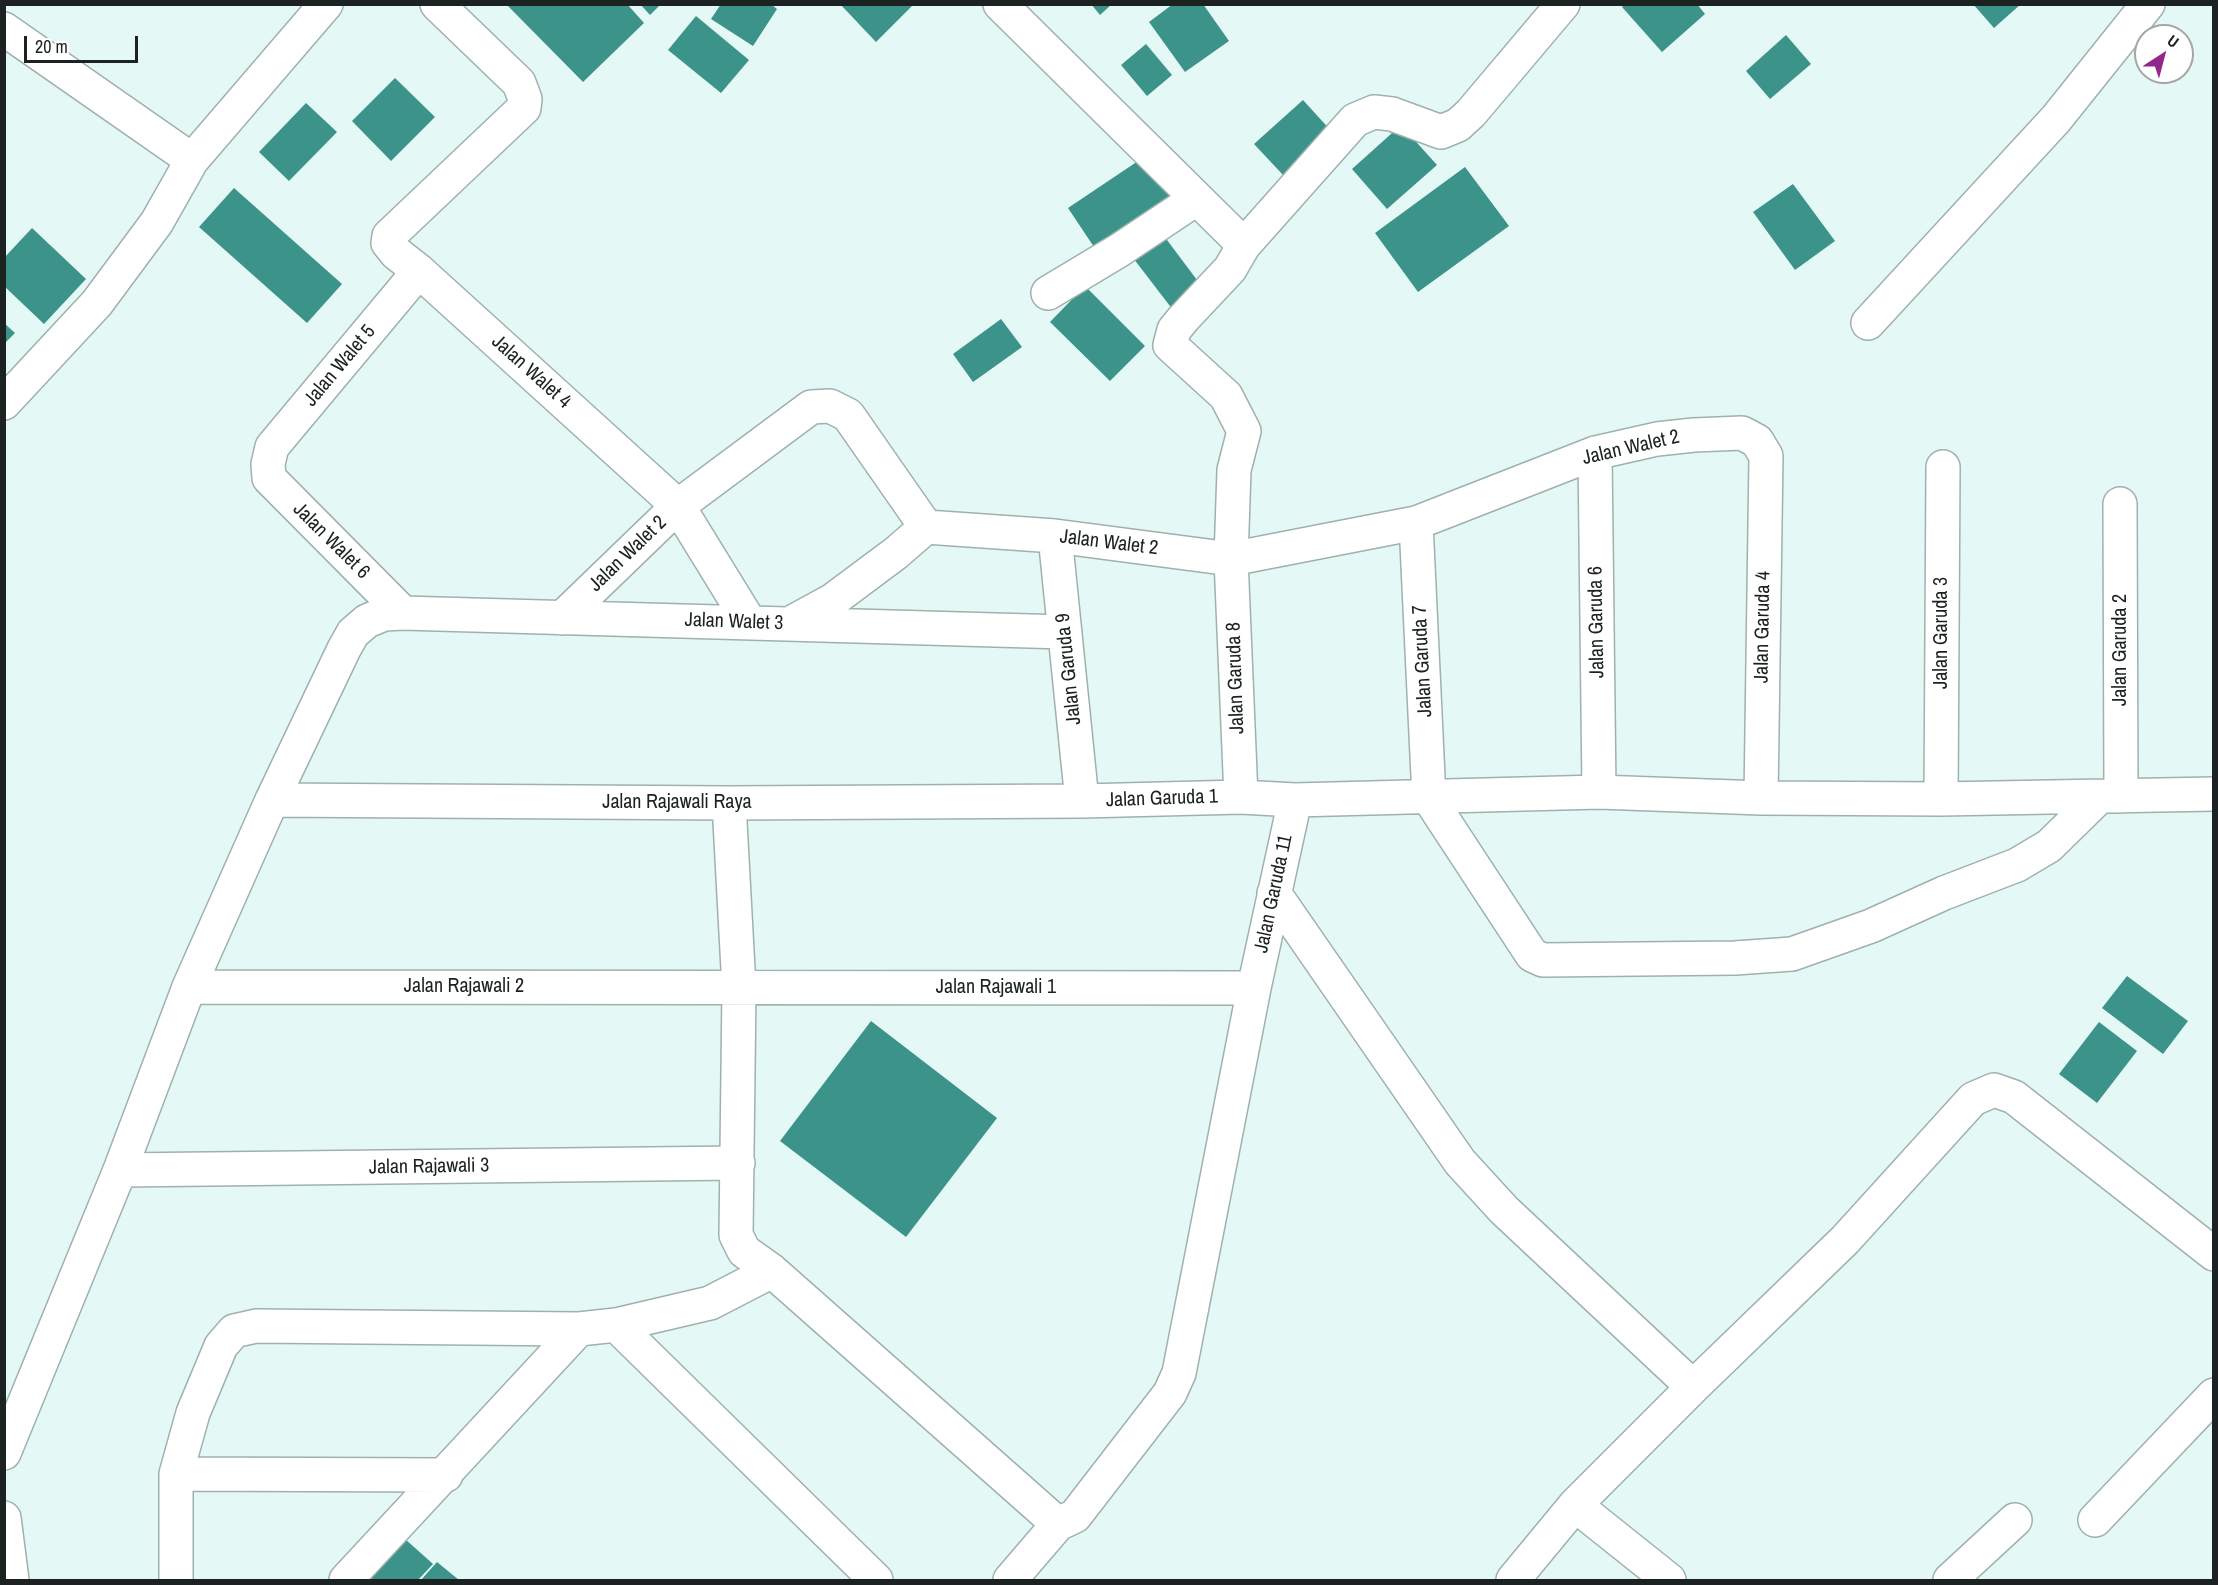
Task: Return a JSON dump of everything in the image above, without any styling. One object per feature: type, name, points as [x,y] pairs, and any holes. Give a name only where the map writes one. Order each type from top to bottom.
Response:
[{"type":"street","points":[[4,403],[97,303],[157,222],[192,160],[326,4]]},
{"type":"street","name":"Jalan Walet 4","points":[[437,4],[519,83],[525,99],[524,108],[389,236],[388,243],[396,253],[419,271],[678,506],[750,623]]},
{"type":"street","points":[[1000,4],[1244,245],[1355,120],[1374,112],[1392,114],[1441,132],[1458,125],[1471,113],[1563,4]]},
{"type":"street","points":[[1868,323],[2056,119],[2148,4]]},
{"type":"street","points":[[4,29],[192,160]]},
{"type":"street","points":[[1048,293],[1118,251],[1196,199]]},
{"type":"street","name":"Jalan Garuda 8","points":[[1241,797],[1231,559],[1234,470],[1244,431],[1226,396],[1170,345],[1174,330],[1230,269],[1244,245]]},
{"type":"street","name":"Jalan Walet 5","points":[[268,464],[273,447],[419,271]]},
{"type":"street","name":"Jalan Walet 2","points":[[562,618],[678,506],[811,407],[830,406],[848,415],[926,527],[1055,536],[1231,559],[1416,524],[1595,453],[1657,439],[1742,433],[1757,441],[1766,456]]},
{"type":"street","name":"Jalan Garuda 6","points":[[1595,453],[1599,792]]},
{"type":"street","name":"Jalan Garuda 4","points":[[1761,798],[1766,456]]},
{"type":"street","name":"Jalan Walet 6","points":[[268,464],[269,478],[403,613]]},
{"type":"street","name":"Jalan Garuda 3","points":[[1941,800],[1943,467]]},
{"type":"street","name":"Jalan Garuda 2","points":[[2110,797],[2120,504]]},
{"type":"street","name":"Jalan Garuda 7","points":[[1416,524],[1429,798]]},
{"type":"street","points":[[789,624],[833,600],[896,553],[926,527]]},
{"type":"street","name":"Jalan Garuda 9","points":[[1055,536],[1082,801]]},
{"type":"street","name":"Jalan Walet 3","points":[[4,1453],[120,1170],[189,987],[272,800],[353,633],[367,621],[384,614],[403,613],[1065,632]]},
{"type":"street","name":"Jalan Garuda 1","points":[[1082,801],[1241,797],[1294,801],[1599,792],[1761,798],[1941,800],[2214,794]]},
{"type":"street","points":[[1429,798],[1532,955],[1543,960],[1735,958],[1792,954],[1871,926],[1944,893],[2016,865],[2049,846],[2110,797]]},
{"type":"street","name":"Jalan Rajawali Raya","points":[[272,800],[729,803],[1082,801]]},
{"type":"street","name":"Jalan Garuda 11","points":[[1010,1581],[1058,1524],[1075,1516],[1170,1393],[1179,1373],[1254,988],[1294,801]]},
{"type":"street","points":[[729,803],[739,988],[736,1235],[744,1251],[772,1271],[1058,1524]]},
{"type":"street","points":[[1274,893],[1460,1162],[1504,1209],[1692,1387]]},
{"type":"street","name":"Jalan Rajawali 2","points":[[189,987],[739,988]]},
{"type":"street","name":"Jalan Rajawali 1","points":[[739,988],[1254,988]]},
{"type":"street","points":[[1513,1581],[1575,1505],[1692,1387],[1845,1240],[1973,1099],[1994,1090],[2014,1097],[2214,1254]]},
{"type":"street","name":"Jalan Rajawali 3","points":[[120,1170],[738,1164]]},
{"type":"street","points":[[176,1581],[176,1474],[193,1413],[221,1346],[234,1331],[256,1326],[579,1329],[616,1325],[710,1303],[772,1271]]},
{"type":"street","points":[[616,1325],[876,1581]]},
{"type":"street","points":[[346,1581],[579,1329]]},
{"type":"street","points":[[2095,1520],[2214,1395]]},
{"type":"street","points":[[176,1474],[446,1475]]},
{"type":"street","points":[[1575,1505],[1669,1581]]},
{"type":"street","points":[[4,1518],[12,1581]]},
{"type":"street","points":[[1950,1581],[2015,1520]]},
{"type":"building","points":[[506,4],[627,4],[644,23],[583,82]]},
{"type":"building","points":[[640,4],[661,4],[650,15]]},
{"type":"building","points":[[721,4],[771,4],[777,9],[753,46],[711,19]]},
{"type":"building","points":[[840,4],[914,4],[876,42]]},
{"type":"building","points":[[1091,4],[1112,4],[1100,15]]},
{"type":"building","points":[[1173,4],[1203,4],[1229,41],[1185,72],[1149,22]]},
{"type":"building","points":[[1625,4],[1697,4],[1705,14],[1662,52],[1622,7]]},
{"type":"building","points":[[1973,4],[2021,4],[1994,28]]},
{"type":"building","points":[[696,16],[749,60],[721,93],[668,50]]},
{"type":"building","points":[[1786,35],[1811,64],[1770,99],[1746,71]]},
{"type":"building","points":[[1146,44],[1172,75],[1147,96],[1121,65]]},
{"type":"building","points":[[395,78],[435,117],[391,161],[352,121]]},
{"type":"building","points":[[1303,100],[1333,133],[1284,176],[1254,144]]},
{"type":"building","points":[[306,103],[337,132],[289,181],[259,152]]},
{"type":"building","points":[[1401,125],[1437,165],[1387,209],[1352,169]]},
{"type":"building","points":[[1147,155],[1182,206],[1102,259],[1068,208]]},
{"type":"building","points":[[1465,167],[1509,226],[1418,292],[1375,233]]},
{"type":"building","points":[[1793,184],[1835,241],[1795,270],[1753,212]]},
{"type":"building","points":[[234,188],[342,284],[307,323],[199,227]]},
{"type":"building","points":[[32,228],[86,279],[44,324],[4,286],[4,258]]},
{"type":"building","points":[[1158,228],[1203,288],[1173,310],[1127,250]]},
{"type":"building","points":[[1085,286],[1145,346],[1110,381],[1050,322]]},
{"type":"building","points":[[1001,319],[1022,347],[973,382],[953,354]]},
{"type":"building","points":[[4,323],[15,333],[4,344]]},
{"type":"building","points":[[2127,976],[2188,1021],[2163,1054],[2102,1008]]},
{"type":"building","points":[[871,1021],[997,1118],[906,1237],[780,1141]]},
{"type":"building","points":[[2099,1022],[2137,1051],[2097,1103],[2059,1074]]},
{"type":"building","points":[[405,1539],[433,1564],[418,1580],[368,1580]]},
{"type":"building","points":[[437,1562],[459,1580],[421,1580]]}]
